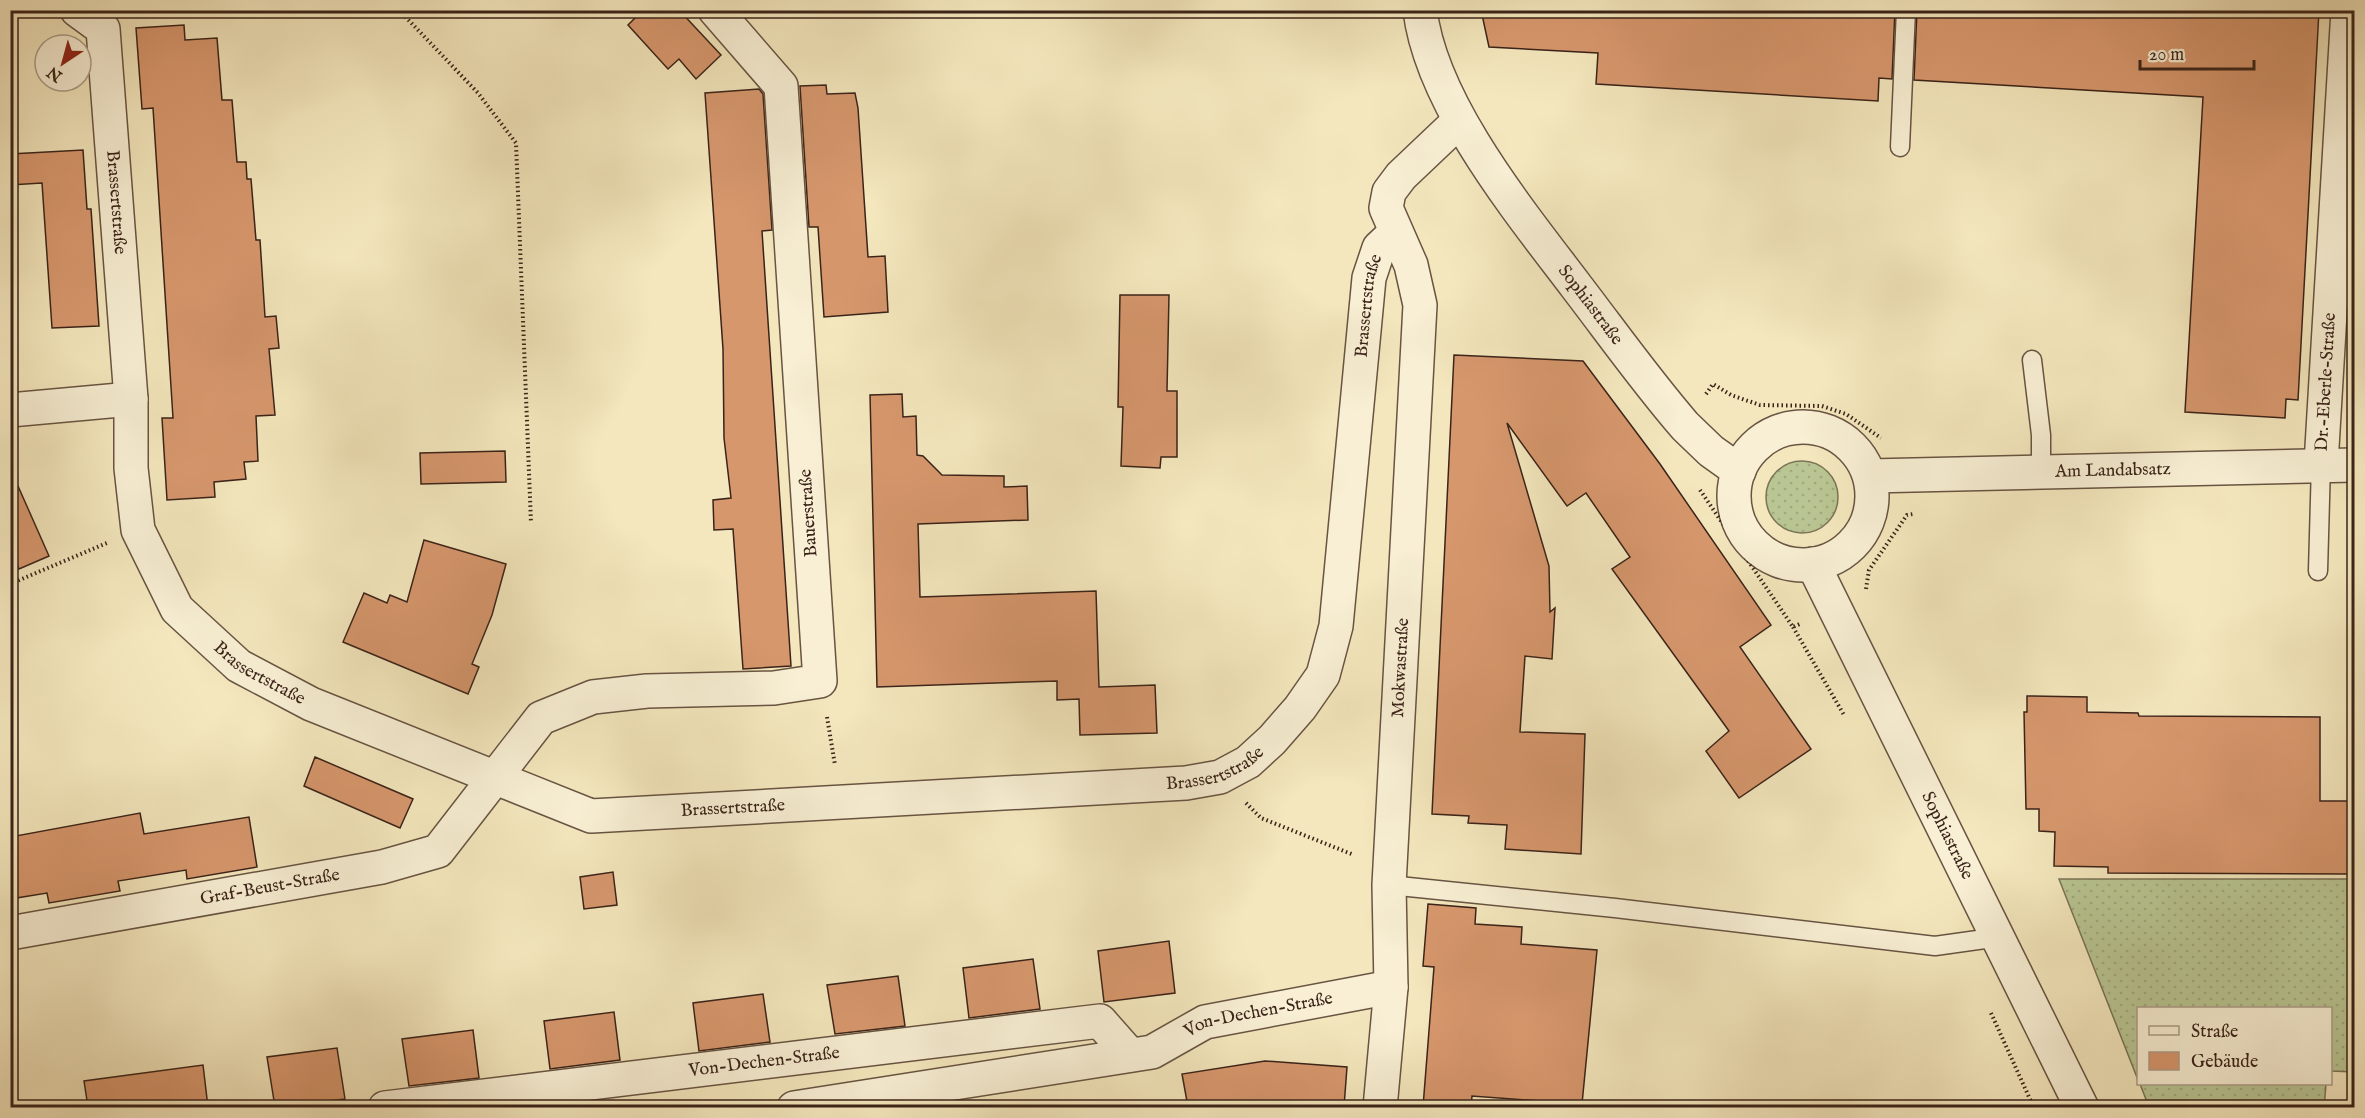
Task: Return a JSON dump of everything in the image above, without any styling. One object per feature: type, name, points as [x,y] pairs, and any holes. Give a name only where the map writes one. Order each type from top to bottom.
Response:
[{"type":"street","name":"Bauerstraße","points":[[715,10],[781,86],[820,681]]},
{"type":"street","name":"Sophiastraße","points":[[1420,10],[1423,33],[1459,122],[1530,225],[1685,426],[1711,451],[1739,471]]},
{"type":"street","name":"Dr.-Eberle-Straße","points":[[2320,464],[2348,10]]},
{"type":"street","name":"Brassertstraße","points":[[99,17],[131,399],[131,468],[138,530],[177,609],[239,666],[311,704],[591,816],[1186,783],[1220,777],[1248,762],[1272,740],[1300,708],[1323,675],[1336,626],[1369,278],[1379,248],[1395,233],[1386,208],[1389,192],[1401,176],[1459,122]]},
{"type":"street","name":"Mokwastraße","points":[[1380,1107],[1391,987],[1389,885],[1420,305],[1411,265],[1395,233]]},
{"type":"street","points":[[10,410],[131,399]]},
{"type":"street","points":[[1797,426],[1828,430],[1854,448],[1870,476],[1873,497],[1869,519],[1859,537],[1844,552],[1813,564],[1786,563],[1763,552],[1745,533],[1735,509],[1734,483],[1747,456],[1766,436],[1797,426]]},
{"type":"street","name":"Am Landabsatz","points":[[1870,476],[2355,465]]},
{"type":"street","name":"Sophiastraße","points":[[1813,564],[2082,1107]]},
{"type":"street","points":[[493,777],[541,718],[593,697],[647,691],[774,688],[820,681]]},
{"type":"street","name":"Graf-Beust-Straße","points":[[10,933],[382,867],[438,850],[493,777]]},
{"type":"street","name":"Von-Dechen-Straße","points":[[794,1107],[1152,1052],[1205,1022],[1391,987]]},
{"type":"street","name":"Von-Dechen-Straße","points":[[385,1107],[1100,1021],[1130,1054]]},
{"type":"lane","points":[[1900,147],[1906,10]]},
{"type":"lane","points":[[2032,360],[2041,435],[2042,472]]},
{"type":"lane","points":[[2318,571],[2320,464]]},
{"type":"lane","points":[[1389,885],[1615,908],[1935,946],[1999,937]]},
{"type":"path","points":[[399,10],[478,93],[516,143],[531,524]]},
{"type":"path","points":[[1685,426],[1713,384],[1731,395],[1760,405],[1822,406],[1846,414],[1885,440]]},
{"type":"path","points":[[1694,482],[1793,627],[1866,591],[1869,570],[1908,515],[1918,512]]},
{"type":"path","points":[[10,584],[138,530]]},
{"type":"path","points":[[820,681],[842,802]]},
{"type":"path","points":[[1220,777],[1261,818],[1360,857],[1389,885]]},
{"type":"green space","points":[[1802,461],[1822,467],[1832,477],[1838,497],[1832,517],[1822,527],[1802,533],[1782,527],[1772,517],[1766,497],[1772,477],[1782,467]]},
{"type":"green space","points":[[2059,879],[2354,879],[2354,1072],[2332,1071],[2332,1007],[2137,1007],[2137,1077]]},
{"type":"green space","points":[[2140,1085],[2326,1085],[2324,1108],[2149,1107]]},
{"type":"building","points":[[643,10],[679,10],[721,55],[696,79],[679,59],[668,69],[628,25]]},
{"type":"building","points":[[1481,10],[1895,10],[1892,79],[1879,78],[1878,101],[1596,84],[1598,53],[1489,47]]},
{"type":"building","points":[[1917,10],[2319,10],[2298,400],[2286,399],[2285,418],[2185,412],[2203,97],[1914,80]]},
{"type":"building","points":[[184,25],[185,40],[217,38],[222,100],[232,100],[237,162],[246,162],[247,179],[251,179],[256,240],[260,240],[265,317],[276,316],[279,348],[269,349],[275,415],[256,416],[258,461],[244,462],[246,479],[214,482],[215,497],[167,500],[162,418],[173,418],[153,108],[142,109],[136,28]]},
{"type":"building","points":[[826,85],[827,94],[855,93],[858,108],[868,257],[885,256],[888,312],[824,317],[818,227],[809,227],[800,86]]},
{"type":"building","points":[[759,89],[763,94],[772,230],[762,231],[791,666],[743,669],[733,529],[714,530],[713,500],[731,498],[724,438],[723,349],[705,93]]},
{"type":"building","points":[[83,150],[87,209],[91,209],[99,326],[52,328],[42,183],[10,185],[10,154]]},
{"type":"building","points":[[1120,295],[1169,295],[1167,391],[1177,391],[1177,457],[1161,457],[1160,468],[1121,466],[1123,407],[1118,407]]},
{"type":"building","points":[[1454,355],[1583,361],[1660,464],[1771,625],[1740,647],[1811,749],[1739,798],[1706,751],[1729,731],[1612,569],[1630,557],[1586,493],[1567,506],[1507,423],[1549,566],[1550,612],[1555,608],[1552,659],[1525,656],[1520,732],[1585,734],[1581,854],[1505,849],[1507,825],[1468,823],[1469,816],[1432,814]]},
{"type":"building","points":[[902,394],[903,417],[916,416],[917,455],[923,456],[942,475],[1004,476],[1004,487],[1027,486],[1028,520],[918,524],[920,597],[1096,591],[1099,687],[1155,685],[1157,733],[1080,735],[1079,699],[1057,700],[1057,681],[877,687],[870,395]]},
{"type":"building","points":[[505,451],[506,482],[421,484],[420,453]]},
{"type":"building","points":[[10,468],[49,556],[19,569],[10,549]]},
{"type":"building","points":[[424,540],[506,564],[492,615],[472,664],[479,667],[468,694],[343,642],[364,593],[387,603],[390,595],[407,602]]},
{"type":"building","points":[[2027,696],[2087,697],[2087,712],[2138,713],[2139,716],[2320,717],[2320,801],[2348,801],[2348,874],[2108,873],[2108,867],[2054,866],[2055,832],[2039,831],[2039,809],[2026,809],[2024,712],[2027,712]]},
{"type":"building","points":[[315,757],[413,799],[400,828],[304,786]]},
{"type":"building","points":[[140,813],[144,834],[249,817],[257,867],[187,879],[186,870],[118,881],[120,891],[49,903],[47,893],[10,899],[10,837]]},
{"type":"building","points":[[613,872],[617,905],[584,909],[580,877]]},
{"type":"building","points":[[1428,904],[1476,908],[1475,924],[1522,927],[1521,944],[1597,950],[1582,1104],[1472,1096],[1471,1107],[1423,1107],[1434,967],[1423,966]]},
{"type":"building","points":[[1169,941],[1175,993],[1104,1002],[1098,951]]},
{"type":"building","points":[[1033,959],[1040,1009],[969,1018],[963,968]]},
{"type":"building","points":[[898,976],[905,1026],[835,1034],[827,985]]},
{"type":"building","points":[[763,994],[770,1042],[699,1051],[693,1003]]},
{"type":"building","points":[[614,1012],[620,1060],[550,1069],[544,1021]]},
{"type":"building","points":[[473,1030],[479,1078],[409,1086],[402,1039]]},
{"type":"building","points":[[337,1048],[345,1099],[275,1107],[267,1057]]},
{"type":"building","points":[[1265,1061],[1347,1067],[1344,1107],[1188,1107],[1182,1074]]},
{"type":"building","points":[[203,1065],[208,1107],[88,1107],[84,1081]]}]
